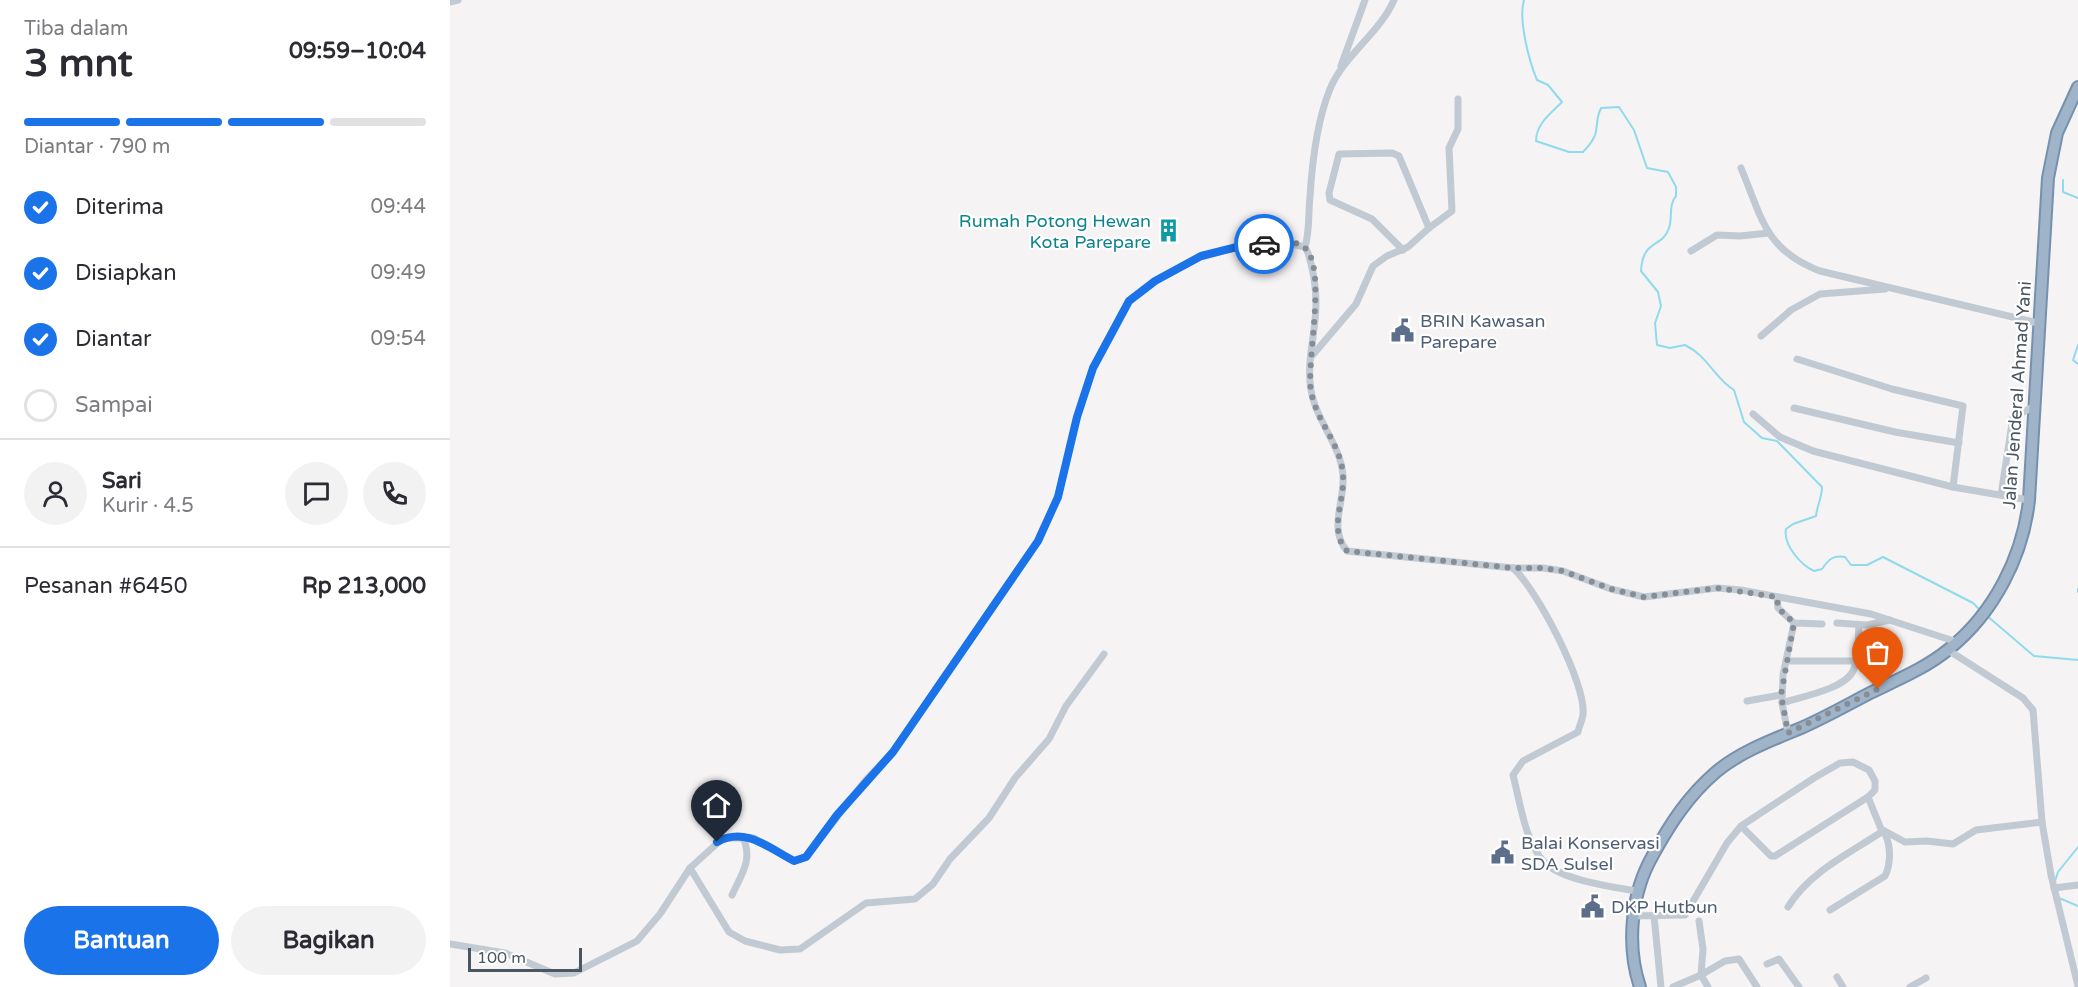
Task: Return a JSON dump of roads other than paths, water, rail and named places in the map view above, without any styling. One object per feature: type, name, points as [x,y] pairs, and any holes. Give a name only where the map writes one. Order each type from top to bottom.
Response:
[{"type":"highway","name":"Jalan Jenderal Ahmad Yani","points":[[1640,987],[1634,957],[1636,891],[1655,850],[1689,798],[1717,771],[1746,753],[1920,668],[1953,646],[1983,615],[2000,588],[2020,543],[2029,500],[2038,323],[2052,151],[2057,133],[2078,87]]},
{"type":"street","points":[[450,2],[458,0]]},
{"type":"street","points":[[1365,0],[1321,116],[1310,186],[1309,234],[1305,247],[1311,263],[1316,297],[1311,357],[1311,392],[1318,417],[1337,450],[1342,467],[1343,487],[1337,531],[1345,550],[1351,554],[1563,571],[1611,589],[1644,597],[1717,588],[1777,597],[1892,620],[1953,646],[2030,704],[2034,724],[2042,822],[2054,888],[2078,986]]},
{"type":"street","points":[[1340,68],[1378,24],[1394,0]]},
{"type":"street","points":[[1311,357],[1356,304],[1374,266],[1387,256],[1403,250],[1450,214],[1453,208],[1449,148],[1458,129],[1458,99]]},
{"type":"street","points":[[1403,250],[1372,219],[1330,200],[1329,193],[1340,153],[1399,156],[1429,228]]},
{"type":"street","points":[[1741,168],[1778,247],[1802,264],[1890,288],[2038,323]]},
{"type":"street","points":[[1691,251],[1717,235],[1740,236],[1769,232]]},
{"type":"street","points":[[450,944],[505,953],[555,974],[574,973],[637,941],[660,914],[690,868],[717,842],[731,836],[754,838],[794,861],[801,861],[865,781],[893,752],[1038,541],[1058,497],[1077,417],[1093,368],[1129,301],[1155,281],[1201,256],[1245,245],[1282,243],[1305,247]]},
{"type":"street","points":[[1761,336],[1791,310],[1820,294],[1890,288]]},
{"type":"street","points":[[1797,359],[1892,389],[1963,406],[1953,487]]},
{"type":"street","points":[[2001,495],[2013,417],[2033,407]]},
{"type":"street","points":[[1794,408],[1895,432],[1959,443]]},
{"type":"street","points":[[1753,414],[1780,437],[1813,451],[1953,487],[2029,500]]},
{"type":"street","points":[[1513,568],[1525,578],[1536,595],[1582,696],[1583,715],[1578,732],[1522,761],[1515,768],[1513,776],[1533,844],[1545,863],[1583,881],[1636,891]]},
{"type":"street","points":[[1777,597],[1778,608],[1794,623],[1822,624]]},
{"type":"street","points":[[1837,623],[1871,625],[1892,620]]},
{"type":"street","points":[[1788,733],[1781,699],[1794,623]]},
{"type":"street","points":[[1747,701],[1781,699],[1839,684],[1851,675],[1859,624]]},
{"type":"street","points":[[690,868],[729,932],[746,941],[780,950],[800,949],[866,903],[915,898],[933,884],[950,859],[989,818],[1015,778],[1049,739],[1066,706],[1104,654]]},
{"type":"street","points":[[1786,661],[1855,661]]},
{"type":"street","points":[[1634,916],[1677,917],[1687,912],[1727,843],[1741,826],[1840,763],[1853,762],[1869,770],[1876,784],[1868,797],[1774,856],[1771,856],[1741,826]]},
{"type":"street","points":[[1830,910],[1886,876],[1889,867],[1889,845],[1868,797]]},
{"type":"street","points":[[1883,831],[1905,842],[1927,841],[1953,844],[1976,830],[2042,822]]},
{"type":"street","points":[[1788,907],[1797,892],[1809,881],[1883,831]]},
{"type":"street","points":[[732,895],[747,861],[749,850],[743,837]]},
{"type":"street","points":[[2054,888],[2078,885]]},
{"type":"street","points":[[1654,916],[1661,987]]},
{"type":"street","points":[[1699,921],[1703,949],[1701,975],[1708,987]]},
{"type":"street","points":[[1673,987],[1732,958],[1739,959],[1757,987]]},
{"type":"street","points":[[1767,964],[1779,959],[1799,987]]},
{"type":"street","points":[[1837,977],[1843,987]]},
{"type":"street","points":[[1910,987],[1926,978]]},
{"type":"waterway","points":[[1524,0],[1523,29],[1534,72],[1537,80],[1548,85],[1562,102],[1541,124],[1536,141],[1569,152],[1583,152],[1596,133],[1601,108],[1619,107],[1634,130],[1647,168],[1668,172],[1676,187],[1676,196],[1672,203],[1671,220],[1666,235],[1649,248],[1642,261],[1641,271],[1658,292],[1661,306],[1655,323],[1657,345],[1670,348],[1685,345],[1700,355],[1734,390],[1744,422],[1762,438],[1777,441],[1822,487],[1816,516],[1793,524],[1786,529],[1787,541],[1794,554],[1814,571],[1822,569],[1834,557],[1845,557],[1851,565],[1867,565],[1883,557],[1973,603],[1981,611]]},
{"type":"waterway","points":[[2063,180],[2063,192],[2078,198]]},
{"type":"waterway","points":[[2078,345],[2073,360],[2078,364]]},
{"type":"waterway","points":[[1986,615],[2034,656],[2078,660]]},
{"type":"waterway","points":[[2055,881],[2058,872],[2078,847]]},
{"type":"waterway","points":[[2059,898],[2078,906]]},
{"type":"place","name":"Rumah Potong Hewan Kota Parepare","points":[[1169,231]]},
{"type":"place","name":"BRIN Kawasan Parepare","points":[[1402,331]]},
{"type":"place","name":"Balai Konservasi SDA Sulsel","points":[[1503,853]]},
{"type":"place","name":"DKP Hutbun","points":[[1593,907]]}]
